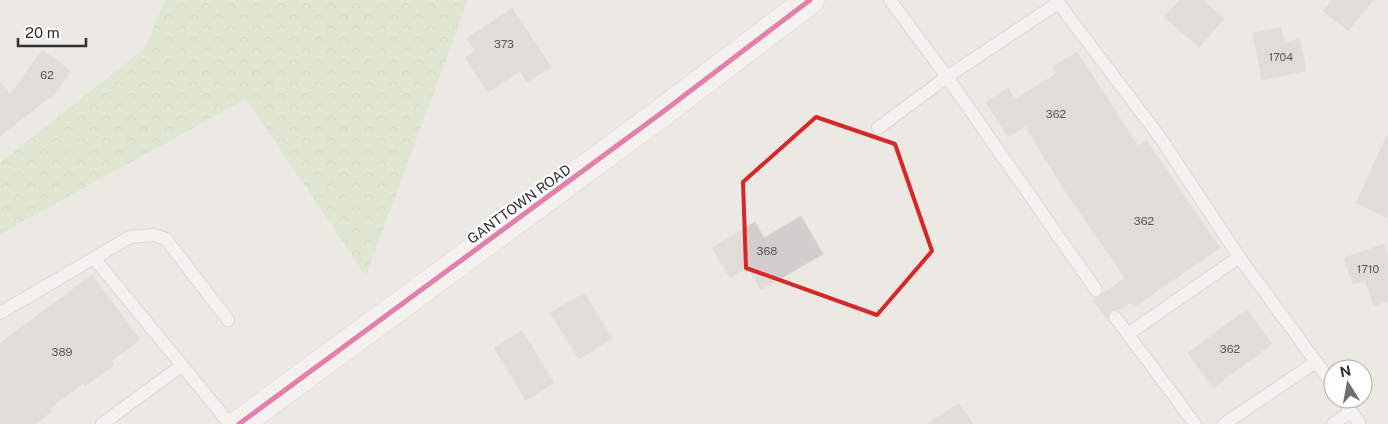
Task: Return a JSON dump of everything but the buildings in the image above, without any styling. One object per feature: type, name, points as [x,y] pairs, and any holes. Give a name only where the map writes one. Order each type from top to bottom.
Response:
[{"type":"street","name":"GANTTOWN ROAD","points":[[239,424],[660,114],[810,0]]},
{"type":"lane","points":[[890,0],[947,76],[1096,290]]},
{"type":"lane","points":[[878,128],[947,76],[1057,1],[1162,140],[1239,257],[1323,372]]},
{"type":"lane","points":[[0,313],[130,237],[154,234],[166,239],[228,320]]},
{"type":"lane","points":[[1128,334],[1239,257]]},
{"type":"lane","points":[[94,258],[230,424]]},
{"type":"lane","points":[[1115,317],[1195,424]]},
{"type":"lane","points":[[1224,424],[1316,362]]},
{"type":"lane","points":[[102,424],[181,366]]},
{"type":"lane","points":[[1332,424],[1351,411],[1360,424]]},
{"type":"highlighted area","points":[[816,117],[895,144],[932,251],[877,315],[746,268],[743,182]]},
{"type":"green space","points":[[165,0],[468,0],[366,276],[246,99],[0,234],[0,163],[145,48]]},
{"type":"cycle path","points":[[239,424],[660,114],[810,0]]}]
